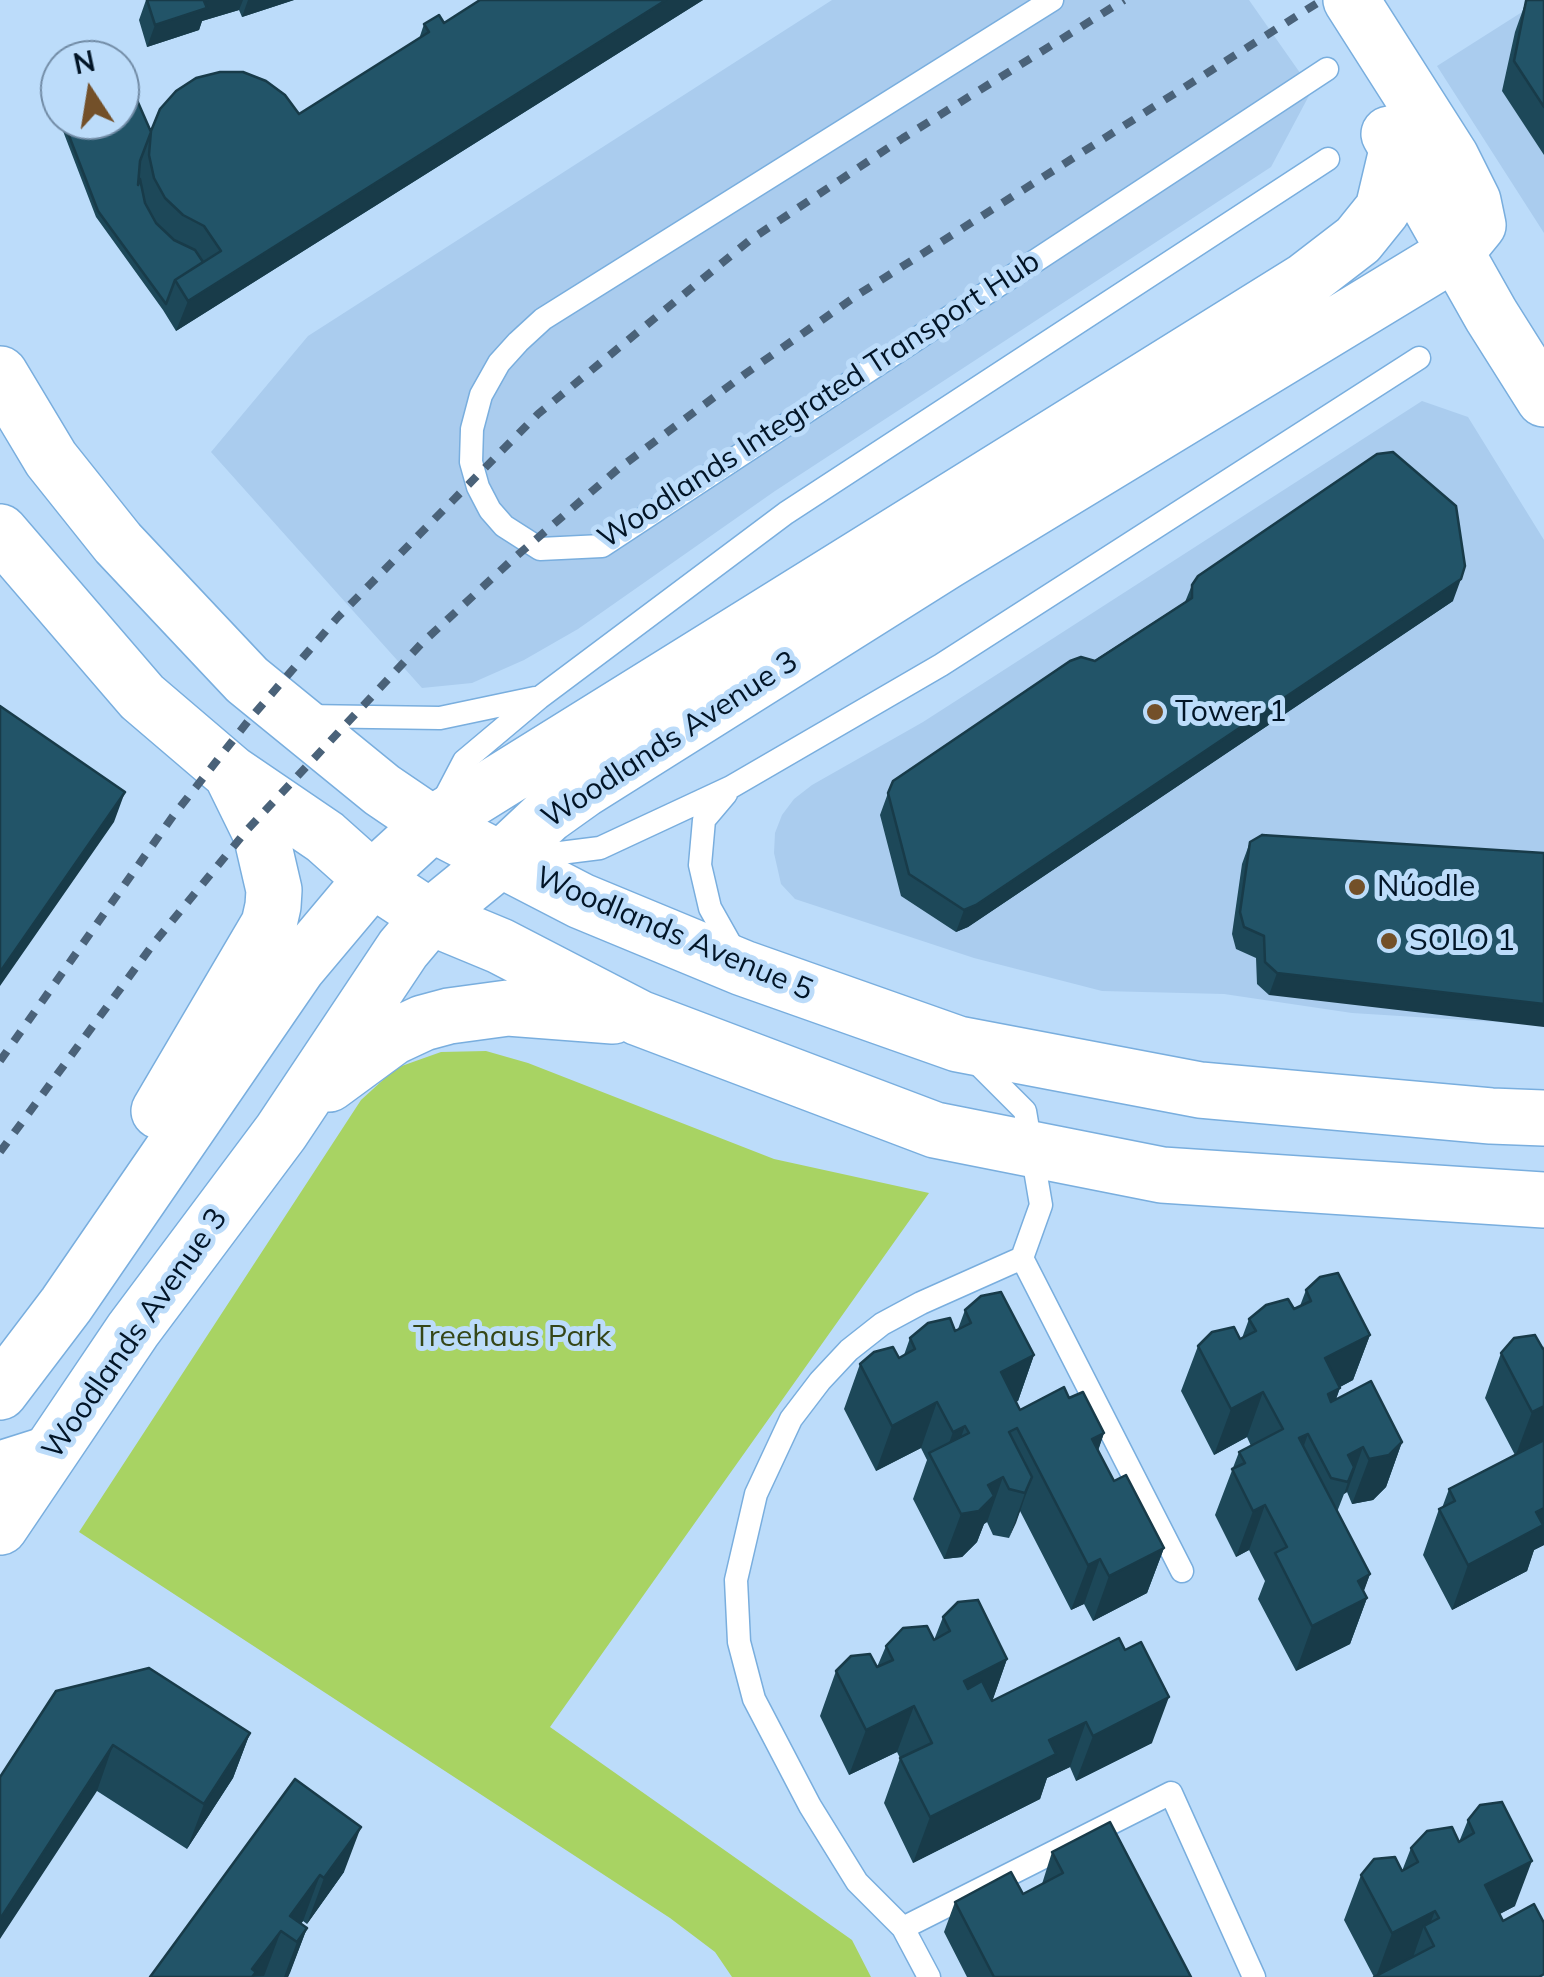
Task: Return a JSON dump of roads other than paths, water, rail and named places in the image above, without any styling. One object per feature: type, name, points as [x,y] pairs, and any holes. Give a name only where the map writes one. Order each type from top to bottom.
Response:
[{"type":"main road","points":[[1316,0],[1397,150],[1544,399]]},
{"type":"main road","points":[[1351,0],[1451,157],[1473,201],[1478,225],[1456,252]]},
{"type":"main road","name":"Woodlands Avenue 3","points":[[0,1392],[66,1305],[298,968],[372,879],[432,824],[1306,280],[1358,240],[1383,209],[1397,150]]},
{"type":"main road","name":"Woodlands Avenue 3","points":[[0,1527],[133,1330],[281,1132],[403,949],[430,917],[548,815],[583,790],[947,561],[1456,252]]},
{"type":"main road","name":"Woodlands Avenue 5","points":[[0,374],[50,459],[118,543],[247,680],[382,790],[432,824],[581,901],[744,968],[958,1044],[1200,1090],[1518,1117],[1544,1104]]},
{"type":"main road","points":[[0,532],[142,697],[230,773],[325,837],[372,879],[430,917],[500,946],[639,1018],[935,1130],[1034,1150],[1162,1175],[1544,1200]]},
{"type":"main road","points":[[0,1384],[268,924],[274,890],[267,856],[253,813],[230,773]]},
{"type":"main road","points":[[281,1132],[381,1044],[423,1023],[478,1010],[508,1008],[639,1018]]},
{"type":"street","points":[[0,1464],[54,1447]]},
{"type":"lane","name":"Woodlands Integrated Transport Hub","points":[[1052,0],[543,320],[518,342],[499,362],[481,395],[472,429],[471,462],[478,487],[504,526],[540,549],[602,546],[1327,70]]},
{"type":"lane","points":[[432,824],[464,761],[539,698],[786,513],[1328,159]]},
{"type":"lane","points":[[500,860],[600,848],[731,788],[941,664],[1419,358]]},
{"type":"lane","points":[[292,716],[440,718],[539,698]]},
{"type":"lane","points":[[731,788],[704,820],[700,865],[710,908],[744,968]]},
{"type":"lane","points":[[929,1977],[903,1928],[857,1882],[810,1806],[754,1698],[740,1642],[736,1580],[756,1494],[791,1419],[820,1381],[849,1350],[882,1324],[1022,1258],[1041,1205],[1025,1111],[958,1044]]},
{"type":"lane","points":[[1022,1258],[1182,1571]]},
{"type":"lane","points":[[903,1928],[1172,1793],[1254,1977]]},
{"type":"railway","points":[[0,1061],[173,816],[249,720],[338,617],[538,414],[750,240],[903,138],[1124,0]]},
{"type":"railway","points":[[0,1152],[154,943],[247,830],[421,644],[513,559],[618,469],[859,294],[1322,0]]},
{"type":"place","name":"Tower 1","points":[[1155,712]]},
{"type":"place","name":"Núodle","points":[[1357,887]]},
{"type":"place","name":"SOLO 1","points":[[1389,941]]},
{"type":"park label","name":"Treehaus Park","points":[[512,1337]]}]
